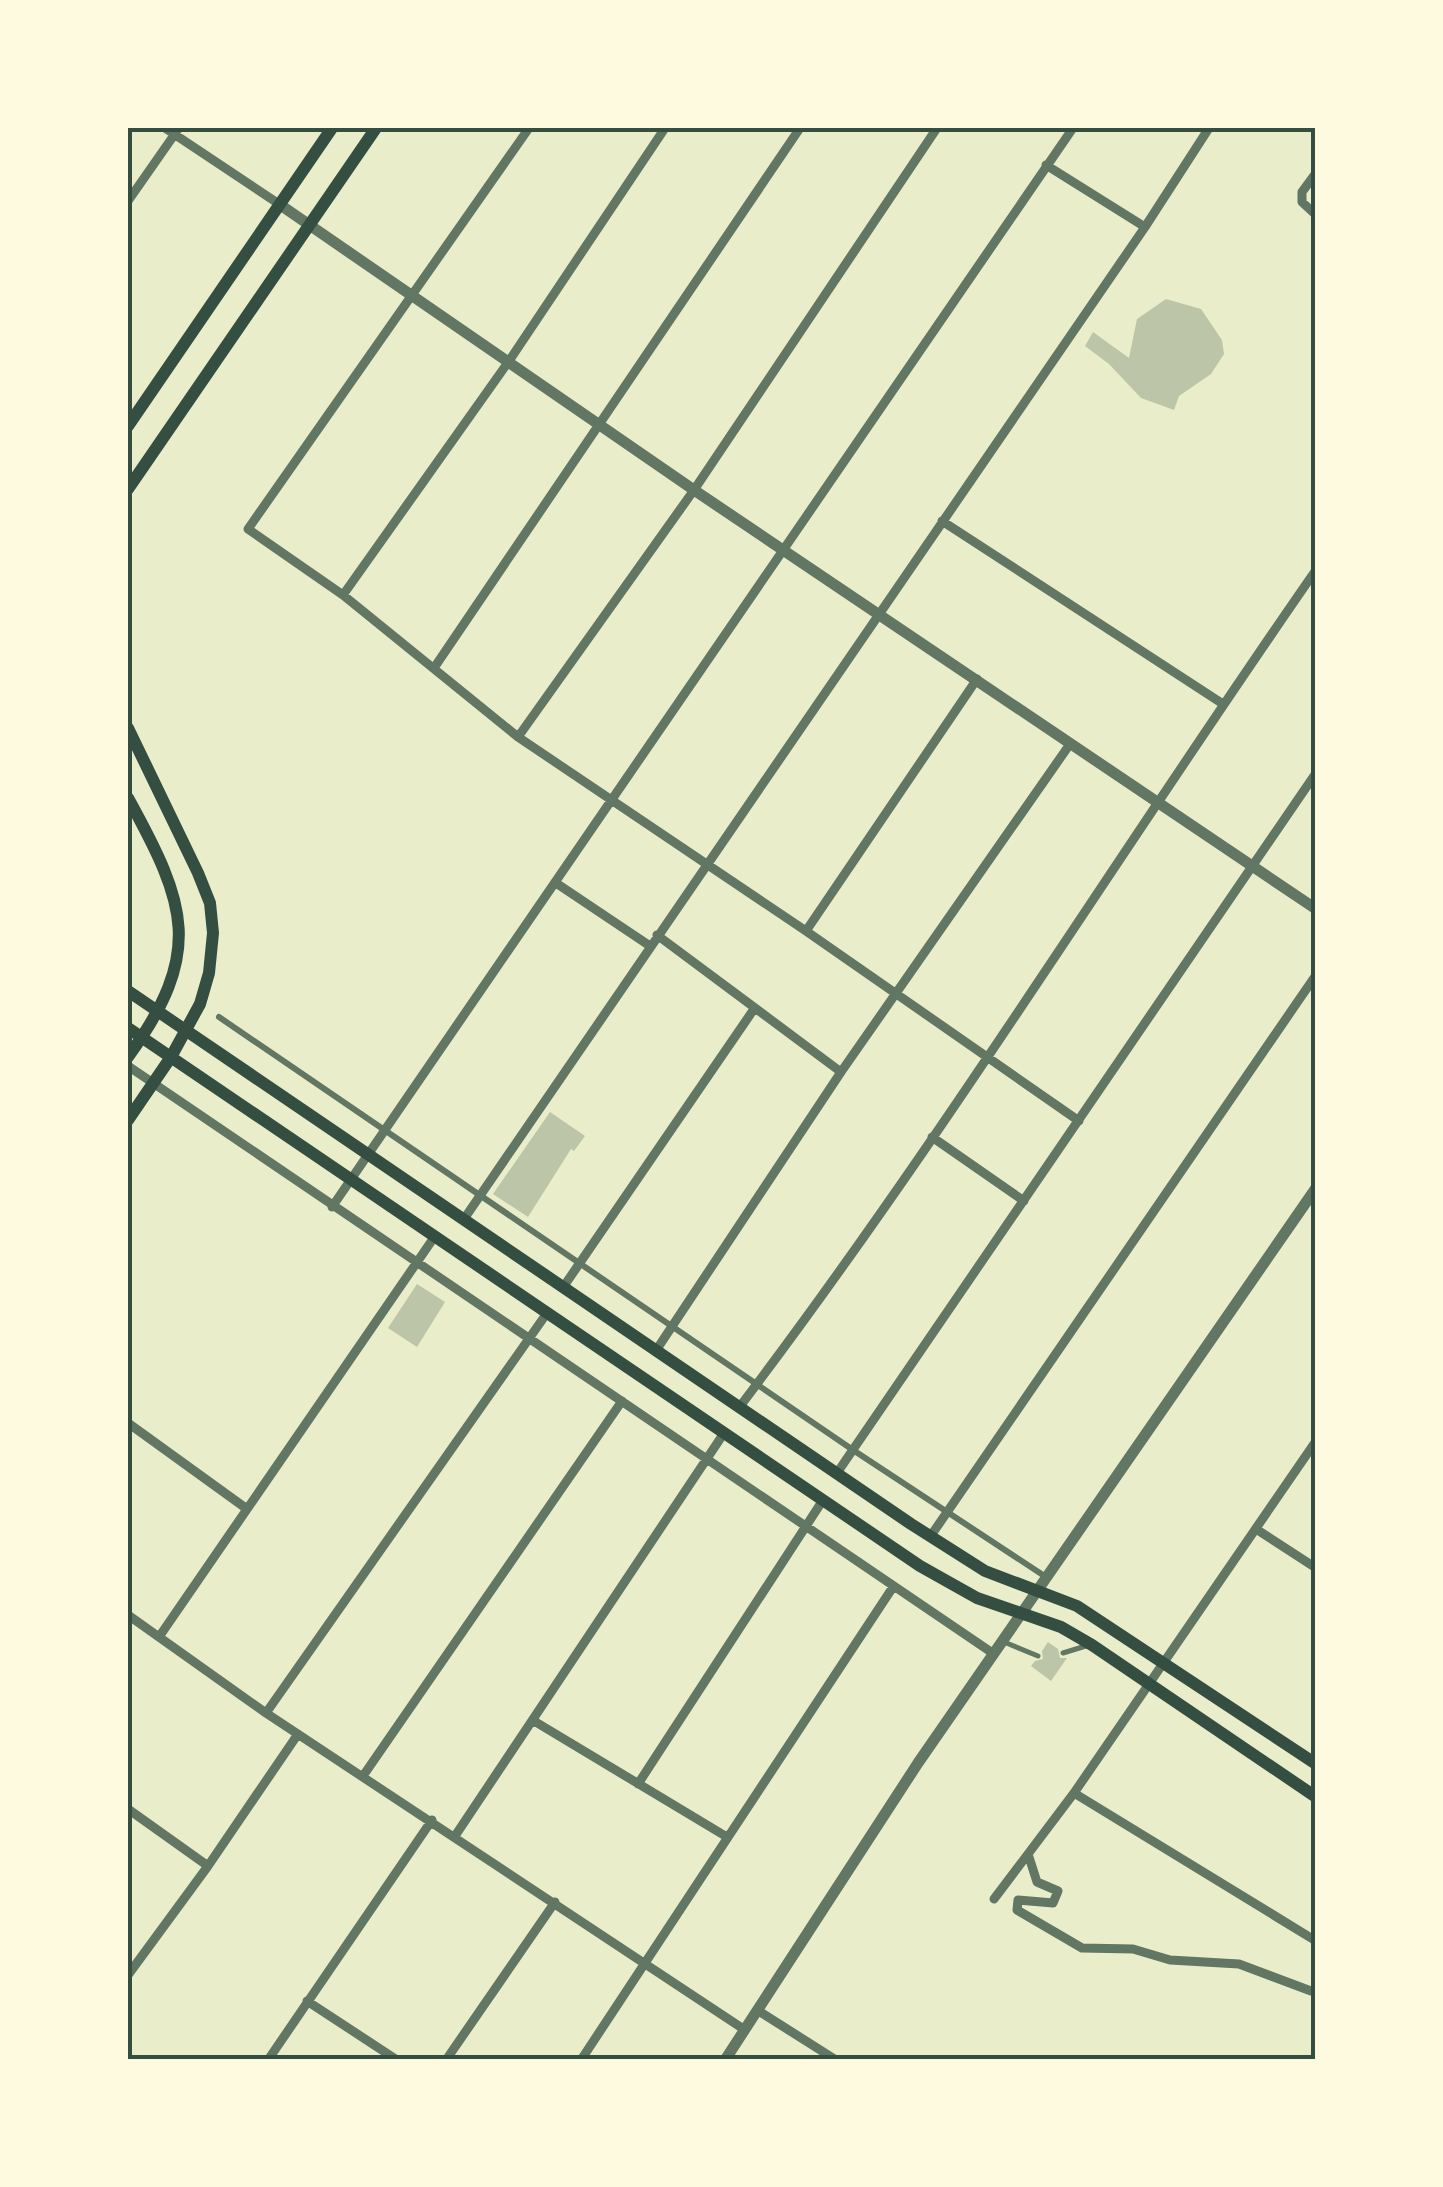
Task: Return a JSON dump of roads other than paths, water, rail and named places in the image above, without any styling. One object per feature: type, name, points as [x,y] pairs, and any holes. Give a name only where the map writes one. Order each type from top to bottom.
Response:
[{"type":"main road","points":[[128,426],[332,128]]},
{"type":"main road","points":[[128,489],[376,128]]},
{"type":"main road","points":[[128,728],[210,903],[213,934],[209,973],[200,1004],[171,1057],[128,1120]]},
{"type":"main road","points":[[128,798],[173,890],[179,922],[172,980],[159,1012],[128,1057]]},
{"type":"main road","points":[[128,991],[930,1536],[986,1570],[1077,1606],[1316,1764]]},
{"type":"main road","points":[[128,1028],[920,1566],[977,1598],[1061,1626],[1092,1644],[1316,1797]]},
{"type":"street","points":[[530,128],[248,529],[343,595],[518,737],[1079,1121]]},
{"type":"street","points":[[343,595],[666,128]]},
{"type":"street","points":[[434,668],[800,128]]},
{"type":"street","points":[[518,737],[694,490],[937,128]]},
{"type":"street","points":[[332,1207],[1073,128]]},
{"type":"street","points":[[464,1219],[1144,226],[1206,131],[1192,128]]},
{"type":"street","points":[[128,201],[173,130],[694,490],[1316,910]]},
{"type":"street","points":[[1046,166],[1144,226]]},
{"type":"street","points":[[1316,173],[1302,192],[1302,202],[1316,214]]},
{"type":"street","points":[[942,521],[1222,704]]},
{"type":"street","points":[[741,1406],[823,1296],[987,1059],[1222,704],[1316,570]]},
{"type":"street","points":[[806,931],[977,678]]},
{"type":"street","points":[[657,1350],[841,1072],[1070,744]]},
{"type":"street","points":[[837,1473],[1316,772]]},
{"type":"street","points":[[556,884],[650,946]]},
{"type":"street","points":[[657,935],[841,1072]]},
{"type":"street","points":[[930,1536],[1316,974]]},
{"type":"street","points":[[564,1286],[754,1009]]},
{"type":"street","points":[[219,1017],[1047,1578]]},
{"type":"street","points":[[128,1066],[994,1654]]},
{"type":"street","points":[[932,1136],[1024,1201]]},
{"type":"street","points":[[725,2060],[918,1763],[1316,1188]]},
{"type":"street","points":[[159,1637],[436,1236]]},
{"type":"street","points":[[266,1713],[547,1312]]},
{"type":"street","points":[[363,1776],[622,1402]]},
{"type":"street","points":[[128,1423],[247,1510]]},
{"type":"street","points":[[455,1836],[724,1433]]},
{"type":"street","points":[[994,1899],[1074,1793],[1316,1441]]},
{"type":"street","points":[[638,1784],[824,1500]]},
{"type":"street","points":[[1256,1530],[1316,1568]]},
{"type":"street","points":[[582,2060],[894,1586]]},
{"type":"street","points":[[128,1615],[266,1713],[745,2030]]},
{"type":"street","points":[[534,1722],[726,1836]]},
{"type":"street","points":[[128,1975],[298,1734]]},
{"type":"street","points":[[1074,1793],[1316,1942]]},
{"type":"street","points":[[128,1809],[208,1866]]},
{"type":"street","points":[[268,2060],[432,1820]]},
{"type":"street","points":[[1029,1857],[1037,1882],[1058,1891],[1053,1902],[1018,1900],[1017,1910],[1058,1937],[1082,1948],[1133,1949],[1170,1960],[1238,1964],[1311,1990]]},
{"type":"street","points":[[446,2060],[554,1902]]},
{"type":"street","points":[[307,2001],[397,2060]]},
{"type":"street","points":[[757,2010],[836,2060]]},
{"type":"lane","points":[[1004,1642],[1038,1656]]},
{"type":"lane","points":[[1063,1653],[1092,1644]]}]
